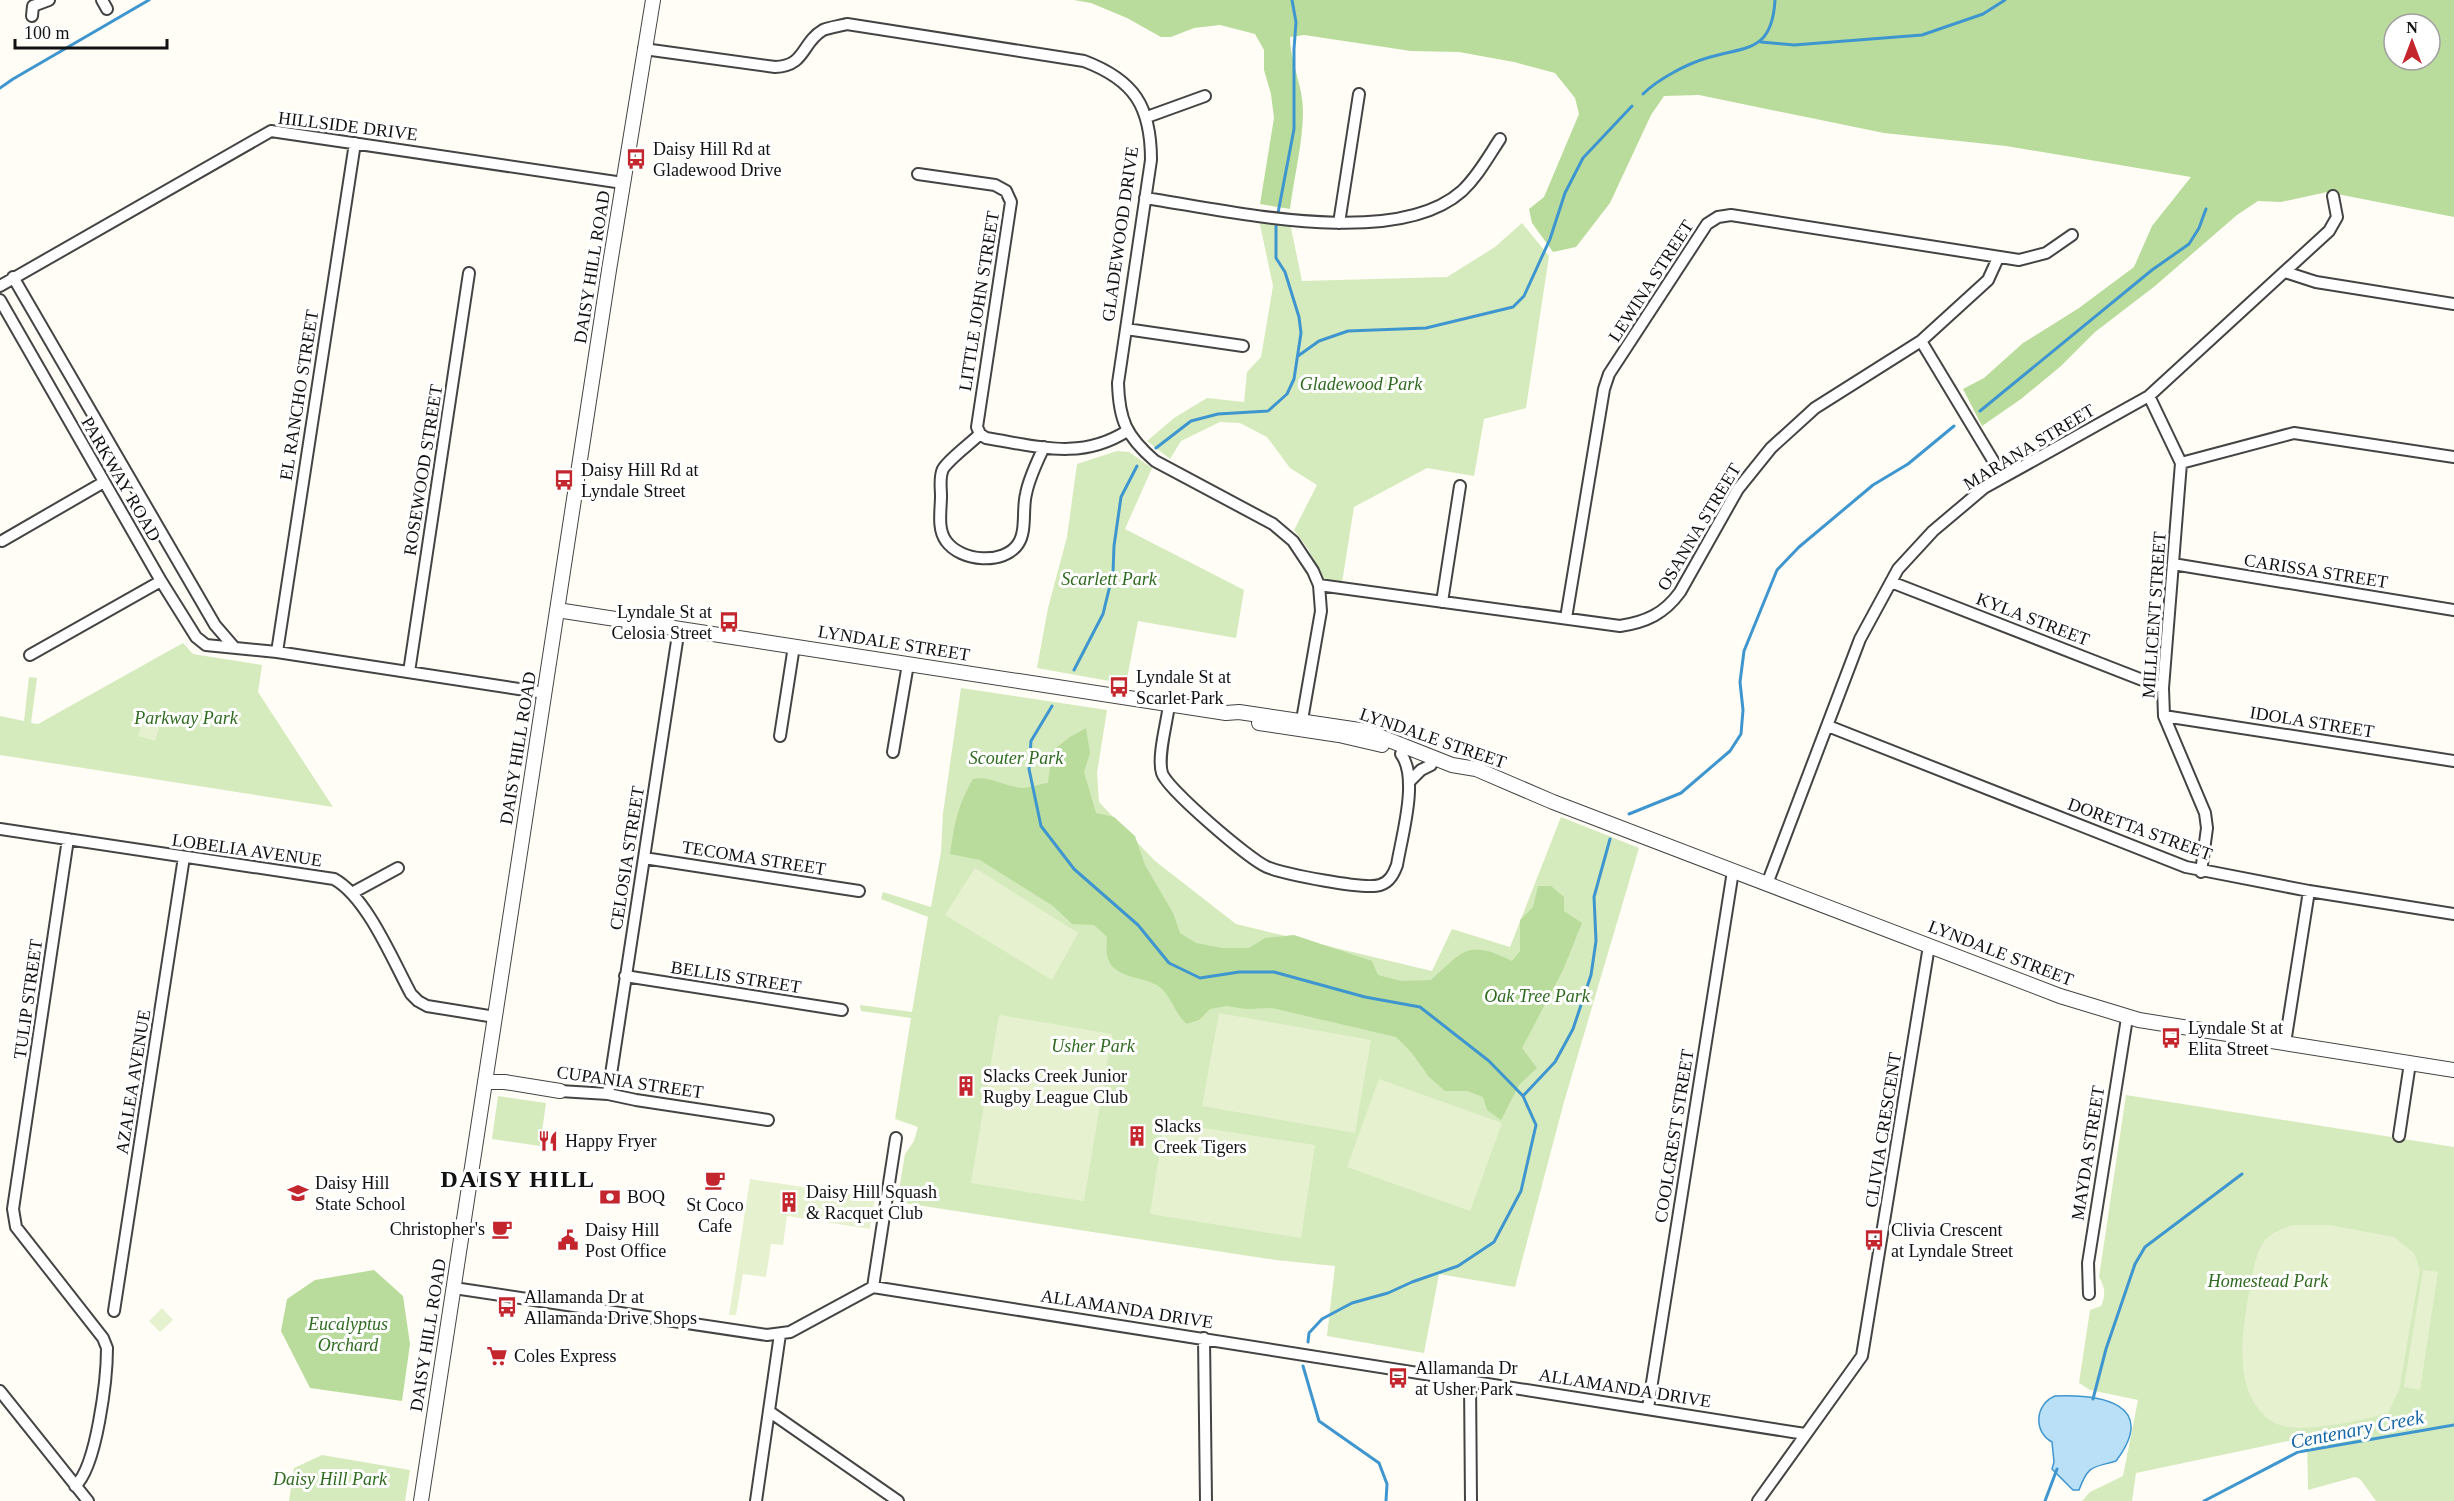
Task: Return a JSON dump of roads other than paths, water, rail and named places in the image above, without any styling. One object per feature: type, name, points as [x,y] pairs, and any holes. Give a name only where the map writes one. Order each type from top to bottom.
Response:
[{"type":"street","points":[[32,16],[33,6],[49,0]]},
{"type":"street","name":"DAISY HILL ROAD","points":[[421,1501],[652,0]]},
{"type":"street","name":"GLADEWOOD DRIVE","points":[[644,49],[775,67],[788,66],[799,59],[812,40],[825,29],[848,24],[1084,61],[1106,69],[1124,84],[1139,100],[1146,117],[1150,139],[1150,160],[1118,383],[1119,409],[1127,431],[1138,447],[1155,461],[1273,524],[1299,549],[1313,571],[1319,585],[1321,611],[1301,725]]},
{"type":"street","points":[[1340,223],[1359,94]]},
{"type":"street","points":[[1146,117],[1205,96]]},
{"type":"street","name":"HILLSIDE DRIVE","points":[[0,286],[271,131],[623,183]]},
{"type":"street","points":[[1145,198],[1308,222],[1370,223],[1405,219],[1436,207],[1461,192],[1479,172],[1500,139]]},
{"type":"street","name":"EL RANCHO STREET","points":[[277,652],[355,142]]},
{"type":"street","name":"LITTLE JOHN STREET","points":[[918,174],[995,185],[1006,191],[1011,202],[977,427],[980,434]]},
{"type":"street","name":"MARANA STREET","points":[[1767,884],[1860,639],[1898,569],[1933,531],[1984,488],[2149,396],[2329,231],[2337,217],[2333,196]]},
{"type":"street","name":"LEWINA STREET","points":[[1566,618],[1604,389],[1609,374],[1707,224],[1718,217],[1731,215],[2019,260],[2046,253],[2072,235]]},
{"type":"street","name":"OSANNA STREET","points":[[1319,585],[1620,626],[1639,623],[1656,616],[1670,605],[1680,592],[1738,489],[1771,448],[1815,408],[1921,341],[1988,280],[1998,258]]},
{"type":"street","points":[[2285,272],[2316,282],[2454,304]]},
{"type":"street","name":"ROSEWOOD STREET","points":[[409,672],[469,273]]},
{"type":"street","name":"PARKWAY ROAD","points":[[14,277],[215,625],[234,646]]},
{"type":"street","name":"PARKWAY ROAD","points":[[0,300],[196,638],[206,645],[277,652],[545,693]]},
{"type":"street","points":[[1126,329],[1243,346]]},
{"type":"street","points":[[1921,341],[2003,477]]},
{"type":"street","points":[[2149,396],[2181,463],[2294,433],[2454,457]]},
{"type":"street","points":[[1044,447],[1026,493],[1020,542],[1011,554],[993,559],[968,556],[946,541],[941,528],[940,481],[943,470],[980,434],[986,438],[1081,450],[1116,438],[1127,431]]},
{"type":"street","name":"MILLICENT STREET","points":[[2181,463],[2163,688],[2164,716],[2205,813],[2207,828],[2201,872]]},
{"type":"street","points":[[2,541],[104,482]]},
{"type":"street","points":[[1442,602],[1460,486]]},
{"type":"street","name":"CARISSA STREET","points":[[2173,564],[2454,610]]},
{"type":"street","points":[[30,655],[161,581]]},
{"type":"street","name":"KYLA STREET","points":[[1891,582],[2163,688]]},
{"type":"street","name":"LYNDALE STREET","points":[[557,610],[1170,705],[1226,713],[1239,712],[1374,742],[1431,765],[1553,802]]},
{"type":"street","name":"CELOSIA STREET","points":[[608,1094],[680,628]]},
{"type":"street","points":[[780,736],[794,646]]},
{"type":"street","points":[[893,752],[908,664]]},
{"type":"street","points":[[1170,705],[1160,765],[1167,783],[1249,855],[1267,867],[1287,873],[1367,886],[1381,885],[1393,876],[1397,865],[1410,781],[1408,763],[1401,754]]},
{"type":"street","name":"IDOLA STREET","points":[[2164,716],[2454,761]]},
{"type":"street","name":"LYNDALE STREET","points":[[1301,725],[1379,735],[1452,765],[1476,769],[1553,802],[1929,946],[2060,996],[2127,1018],[2454,1070]]},
{"type":"street","name":"DORETTA STREET","points":[[1828,726],[2201,872],[2454,914]]},
{"type":"street","points":[[1410,781],[1421,770],[1431,765]]},
{"type":"street","name":"LOBELIA AVENUE","points":[[0,829],[334,879],[352,893],[369,918],[411,994],[418,1001],[427,1006],[495,1017]]},
{"type":"street","name":"TULIP STREET","points":[[68,839],[13,1209],[16,1227],[103,1338],[107,1348],[93,1454],[83,1477],[75,1486]]},
{"type":"street","name":"AZALEA AVENUE","points":[[114,1311],[184,857]]},
{"type":"street","name":"TECOMA STREET","points":[[644,858],[858,891]]},
{"type":"street","points":[[352,893],[398,868]]},
{"type":"street","name":"COOLCREST STREET","points":[[1648,1408],[1733,871]]},
{"type":"street","points":[[2285,1043],[2309,891]]},
{"type":"street","name":"CLIVIA CRESCENT","points":[[1758,1501],[1863,1356],[1929,946]]},
{"type":"street","name":"BELLIS STREET","points":[[625,976],[842,1010]]},
{"type":"street","name":"MAYDA STREET","points":[[2089,1294],[2088,1263],[2127,1018]]},
{"type":"street","points":[[2399,1136],[2410,1063]]},
{"type":"street","name":"CUPANIA STREET","points":[[486,1082],[505,1082],[608,1094],[768,1120]]},
{"type":"street","points":[[454,1288],[768,1335],[780,1334],[811,1322],[873,1287],[896,1138]]},
{"type":"street","name":"ALLAMANDA DRIVE","points":[[873,1287],[1805,1434]]},
{"type":"street","points":[[756,1501],[780,1334]]},
{"type":"street","points":[[1203,1338],[1206,1501]]},
{"type":"street","points":[[1470,1380],[1471,1501]]},
{"type":"street","points":[[0,1390],[88,1501]]},
{"type":"street","points":[[770,1412],[898,1501]]},
{"type":"water","points":[[2055,1396],[2090,1397],[2106,1401],[2119,1406],[2128,1415],[2131,1427],[2128,1442],[2116,1461],[2097,1466],[2089,1471],[2079,1490],[2073,1490],[2052,1469],[2054,1462],[2052,1442],[2042,1432],[2039,1425],[2043,1405]]},
{"type":"waterway","points":[[0,88],[149,0]]},
{"type":"waterway","points":[[1278,213],[1294,129],[1296,22],[1292,0]]},
{"type":"waterway","points":[[1643,94],[1664,78],[1690,64],[1754,44],[1769,30],[1775,0]]},
{"type":"waterway","points":[[1761,42],[1794,45],[1922,35],[1983,14],[2005,0]]},
{"type":"waterway","points":[[1298,356],[1319,341],[1348,331],[1426,328],[1513,307],[1524,296],[1550,239],[1565,193],[1583,158],[1632,106]]},
{"type":"waterway","points":[[1980,411],[2152,270],[2189,244],[2199,228],[2206,209]]},
{"type":"waterway","points":[[1156,448],[1191,421],[1218,414],[1268,411],[1287,394],[1294,379],[1301,333],[1299,317],[1285,272],[1276,258],[1276,226]]},
{"type":"waterway","points":[[1629,814],[1681,793],[1730,751],[1741,734],[1743,710],[1740,682],[1744,651],[1777,570],[1799,547],[1873,485],[1908,464],[1954,426]]},
{"type":"waterway","points":[[1074,670],[1103,614],[1113,573],[1114,546],[1121,497],[1137,466]]},
{"type":"waterway","points":[[1052,706],[1031,741],[1029,769],[1041,826],[1074,869],[1138,925],[1169,963],[1200,978],[1239,972],[1274,972],[1365,997],[1420,1007],[1489,1061],[1523,1096],[1536,1125],[1521,1191],[1494,1242],[1458,1266],[1388,1293],[1352,1303],[1322,1319],[1309,1333],[1308,1342]]},
{"type":"waterway","points":[[1523,1096],[1555,1062],[1573,1029],[1591,975],[1596,941],[1594,897],[1610,839]]},
{"type":"waterway","points":[[2093,1399],[2106,1349],[2135,1264],[2145,1247],[2242,1174]]},
{"type":"waterway","points":[[1303,1366],[1319,1421],[1379,1463],[1387,1484],[1386,1501]]},
{"type":"waterway","name":"Centenary Creek","points":[[2204,1501],[2298,1452],[2454,1425]]},
{"type":"waterway","points":[[2045,1501],[2057,1469]]},
{"type":"place","name":"Daisy Hill Rd at Gladewood Drive","points":[[636,159]]},
{"type":"place","name":"Daisy Hill Rd at Lyndale Street","points":[[564,480]]},
{"type":"place","name":"Lyndale St at Celosia Street","points":[[729,622]]},
{"type":"place","name":"Lyndale St at Scarlet Park","points":[[1119,687]]},
{"type":"place","name":"Lyndale St at Elita Street","points":[[2171,1038]]},
{"type":"place","name":"Slacks Creek Junior Rugby League Club","points":[[966,1086]]},
{"type":"place","name":"Slacks Creek Tigers","points":[[1137,1136]]},
{"type":"place","name":"Happy Fryer","points":[[548,1141]]},
{"type":"place","name":"St Coco Cafe","points":[[715,1180]]},
{"type":"place","name":"Daisy Hill State School","points":[[298,1193]]},
{"type":"place","name":"BOQ","points":[[610,1197]]},
{"type":"place","name":"Daisy Hill Squash & Racquet Club","points":[[789,1202]]},
{"type":"place","name":"Christopher's","points":[[502,1229]]},
{"type":"place","name":"Daisy Hill Post Office","points":[[568,1240]]},
{"type":"place","name":"Clivia Crescent at Lyndale Street","points":[[1874,1240]]},
{"type":"place","name":"Allamanda Dr at Allamanda Drive Shops","points":[[507,1307]]},
{"type":"place","name":"Coles Express","points":[[497,1356]]},
{"type":"place","name":"Allamanda Dr at Usher Park","points":[[1398,1378]]},
{"type":"district","name":"DAISY HILL","points":[[518,1179]]},
{"type":"park label","name":"Gladewood Park","points":[[1361,384]]},
{"type":"park label","name":"Scarlett Park","points":[[1109,579]]},
{"type":"park label","name":"Parkway Park","points":[[186,718]]},
{"type":"park label","name":"Scouter Park","points":[[1016,758]]},
{"type":"park label","name":"Oak Tree Park","points":[[1537,996]]},
{"type":"park label","name":"Usher Park","points":[[1093,1046]]},
{"type":"park label","name":"Homestead Park","points":[[2268,1281]]},
{"type":"park label","name":"Eucalyptus Orchard","points":[[348,1334]]},
{"type":"park label","name":"Daisy Hill Park","points":[[330,1479]]}]
